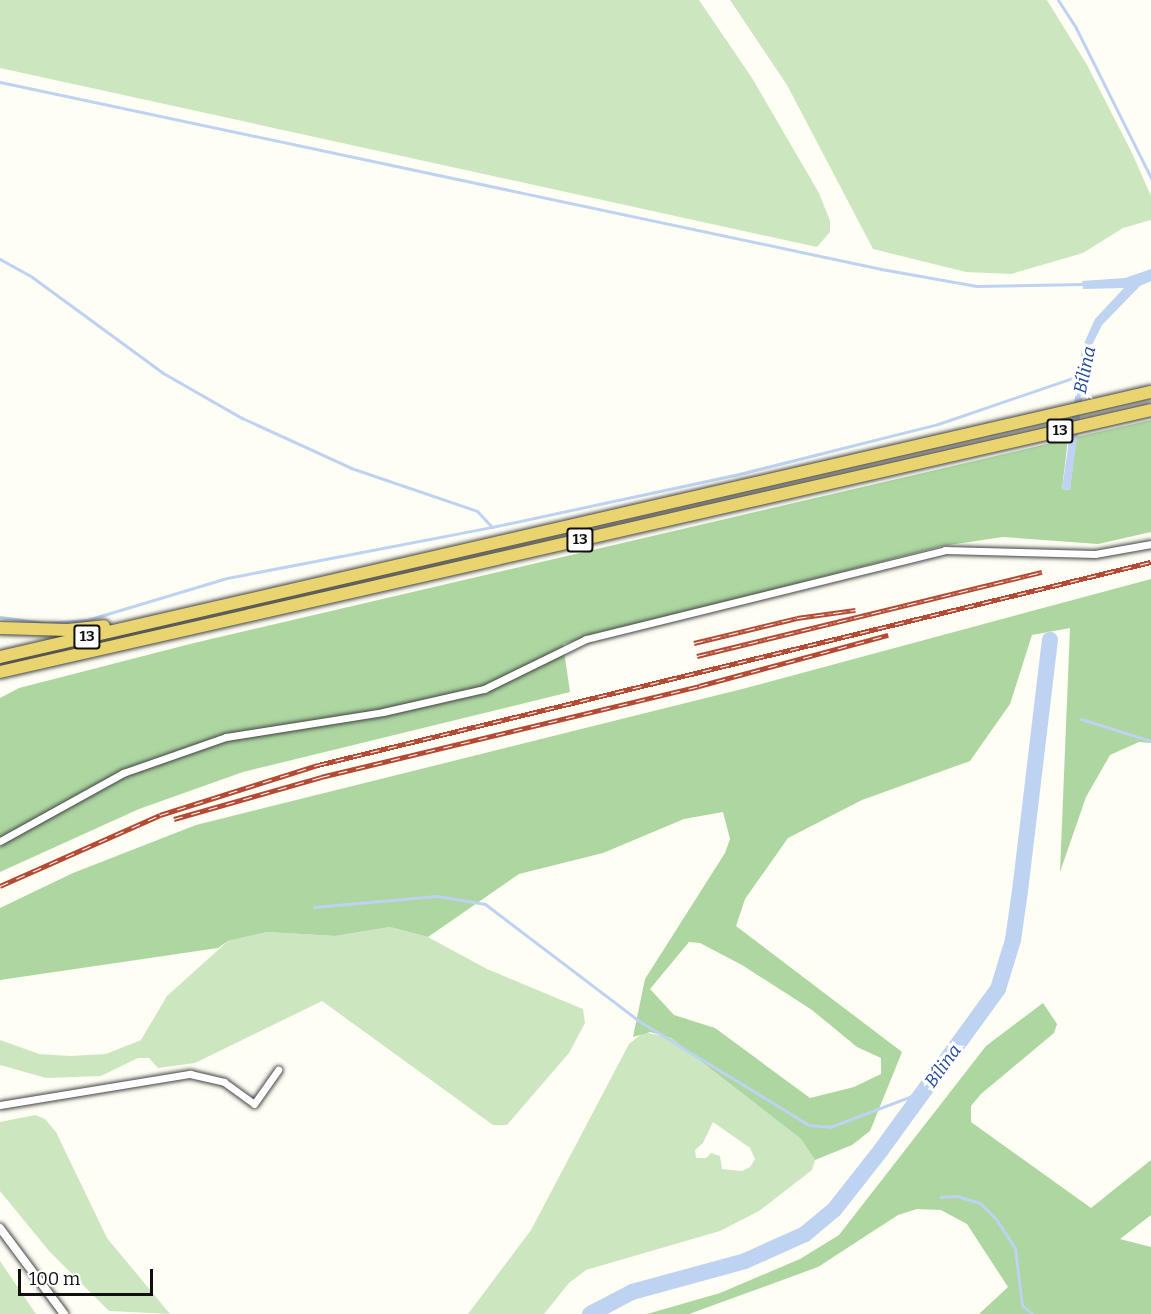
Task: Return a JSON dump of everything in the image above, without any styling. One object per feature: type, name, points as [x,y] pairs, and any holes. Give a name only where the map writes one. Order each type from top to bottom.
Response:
[{"type":"highway","name":"13","points":[[0,657],[1151,392]]},
{"type":"highway","name":"13","points":[[0,672],[1151,410]]},
{"type":"highway","points":[[0,628],[68,630],[174,617]]},
{"type":"highway","points":[[0,677],[28,666]]},
{"type":"street","points":[[0,841],[123,773],[226,736],[383,712],[484,689],[586,639],[945,550],[1095,554],[1151,544]]},
{"type":"street","points":[[0,1105],[190,1074],[224,1082],[254,1104],[278,1070]]},
{"type":"street","points":[[0,1228],[64,1314]]},
{"type":"green space","points":[[0,0],[699,0],[752,78],[819,193],[830,221],[830,232],[817,247],[0,68]]},
{"type":"green space","points":[[730,0],[1047,0],[1087,65],[1132,153],[1151,196],[1151,220],[1123,228],[1083,253],[1011,274],[966,272],[873,249],[787,85]]},
{"type":"green space","points":[[1151,420],[1151,532],[1098,544],[1003,537],[942,546],[563,644],[570,692],[243,772],[139,809],[0,872],[0,698],[19,688],[194,643],[1068,439],[1062,489],[1070,490],[1076,437]]},
{"type":"green space","points":[[1151,579],[1151,743],[1139,742],[1110,755],[1086,797],[1060,872],[1070,628],[1032,635],[1010,704],[970,761],[862,800],[788,838],[745,899],[736,926],[902,1052],[870,1131],[852,1145],[815,1160],[801,1139],[671,1038],[650,1032],[633,1037],[645,979],[725,853],[730,839],[723,812],[684,819],[603,853],[519,874],[428,937],[390,927],[335,936],[267,932],[228,941],[218,948],[0,980],[0,908],[73,873],[196,825],[746,688]],"holes":[[[689,942],[700,943],[742,965],[812,1010],[857,1047],[881,1058],[881,1074],[854,1087],[810,1098],[715,1028],[674,1015],[650,989]]]},
{"type":"green space","points":[[390,927],[428,937],[487,969],[583,1009],[585,1023],[569,1053],[507,1125],[493,1125],[322,1001],[195,1063],[158,1068],[149,1058],[138,1058],[101,1076],[46,1078],[0,1065],[0,1040],[39,1054],[70,1056],[106,1054],[141,1040],[167,996],[228,941],[267,932],[335,936]]},
{"type":"green space","points":[[1043,1003],[1057,1024],[1054,1033],[981,1094],[971,1106],[971,1122],[1091,1208],[1151,1160],[1151,1215],[1120,1239],[1151,1247],[1151,1314],[979,1314],[1008,1287],[967,1224],[941,1210],[917,1209],[898,1215],[818,1267],[689,1314],[647,1314],[720,1293],[800,1259],[839,1235],[986,1046]]},
{"type":"green space","points":[[644,1032],[671,1038],[801,1139],[815,1160],[812,1170],[759,1211],[720,1231],[586,1270],[569,1283],[544,1314],[468,1314],[531,1230],[629,1044]],"holes":[[[713,1122],[750,1148],[755,1159],[750,1167],[742,1171],[722,1169],[720,1156],[711,1153],[706,1158],[696,1158],[695,1150],[703,1143]]]},
{"type":"green space","points":[[35,1115],[45,1119],[56,1132],[107,1238],[170,1314],[109,1311],[49,1251],[0,1191],[0,1122]]},
{"type":"green space","points":[[0,1261],[36,1314],[0,1314]]},
{"type":"water","points":[[1151,269],[1151,281],[1140,286],[1102,325],[1089,351],[1070,490],[1062,489],[1082,348],[1095,319],[1124,288],[1083,289],[1082,281],[1125,278]]},
{"type":"waterway","points":[[1058,0],[1076,28],[1151,178]]},
{"type":"waterway","points":[[0,82],[881,269],[976,286],[1084,284]]},
{"type":"waterway","points":[[0,259],[32,277],[163,373],[242,418],[351,468],[477,511],[492,527],[735,475],[938,424],[1078,376]]},
{"type":"waterway","points":[[0,617],[46,623],[87,620],[227,578],[491,527]]},
{"type":"waterway","name":"Bílina","points":[[590,1314],[632,1292],[745,1261],[805,1234],[834,1210],[881,1150],[998,989],[1013,940],[1050,640]]},
{"type":"waterway","points":[[1081,719],[1151,741]]},
{"type":"waterway","points":[[314,907],[437,896],[485,904],[639,1021],[809,1125],[830,1127],[925,1091]]},
{"type":"waterway","points":[[941,1197],[957,1196],[980,1203],[996,1219],[1015,1248],[1022,1305],[1032,1314]]},
{"type":"railway","points":[[0,886],[160,815],[318,765],[1151,562]]},
{"type":"railway","points":[[697,656],[1042,572]]},
{"type":"railway","points":[[694,643],[797,618],[855,610]]},
{"type":"railway","points":[[174,819],[321,777],[699,686],[888,635]]}]
